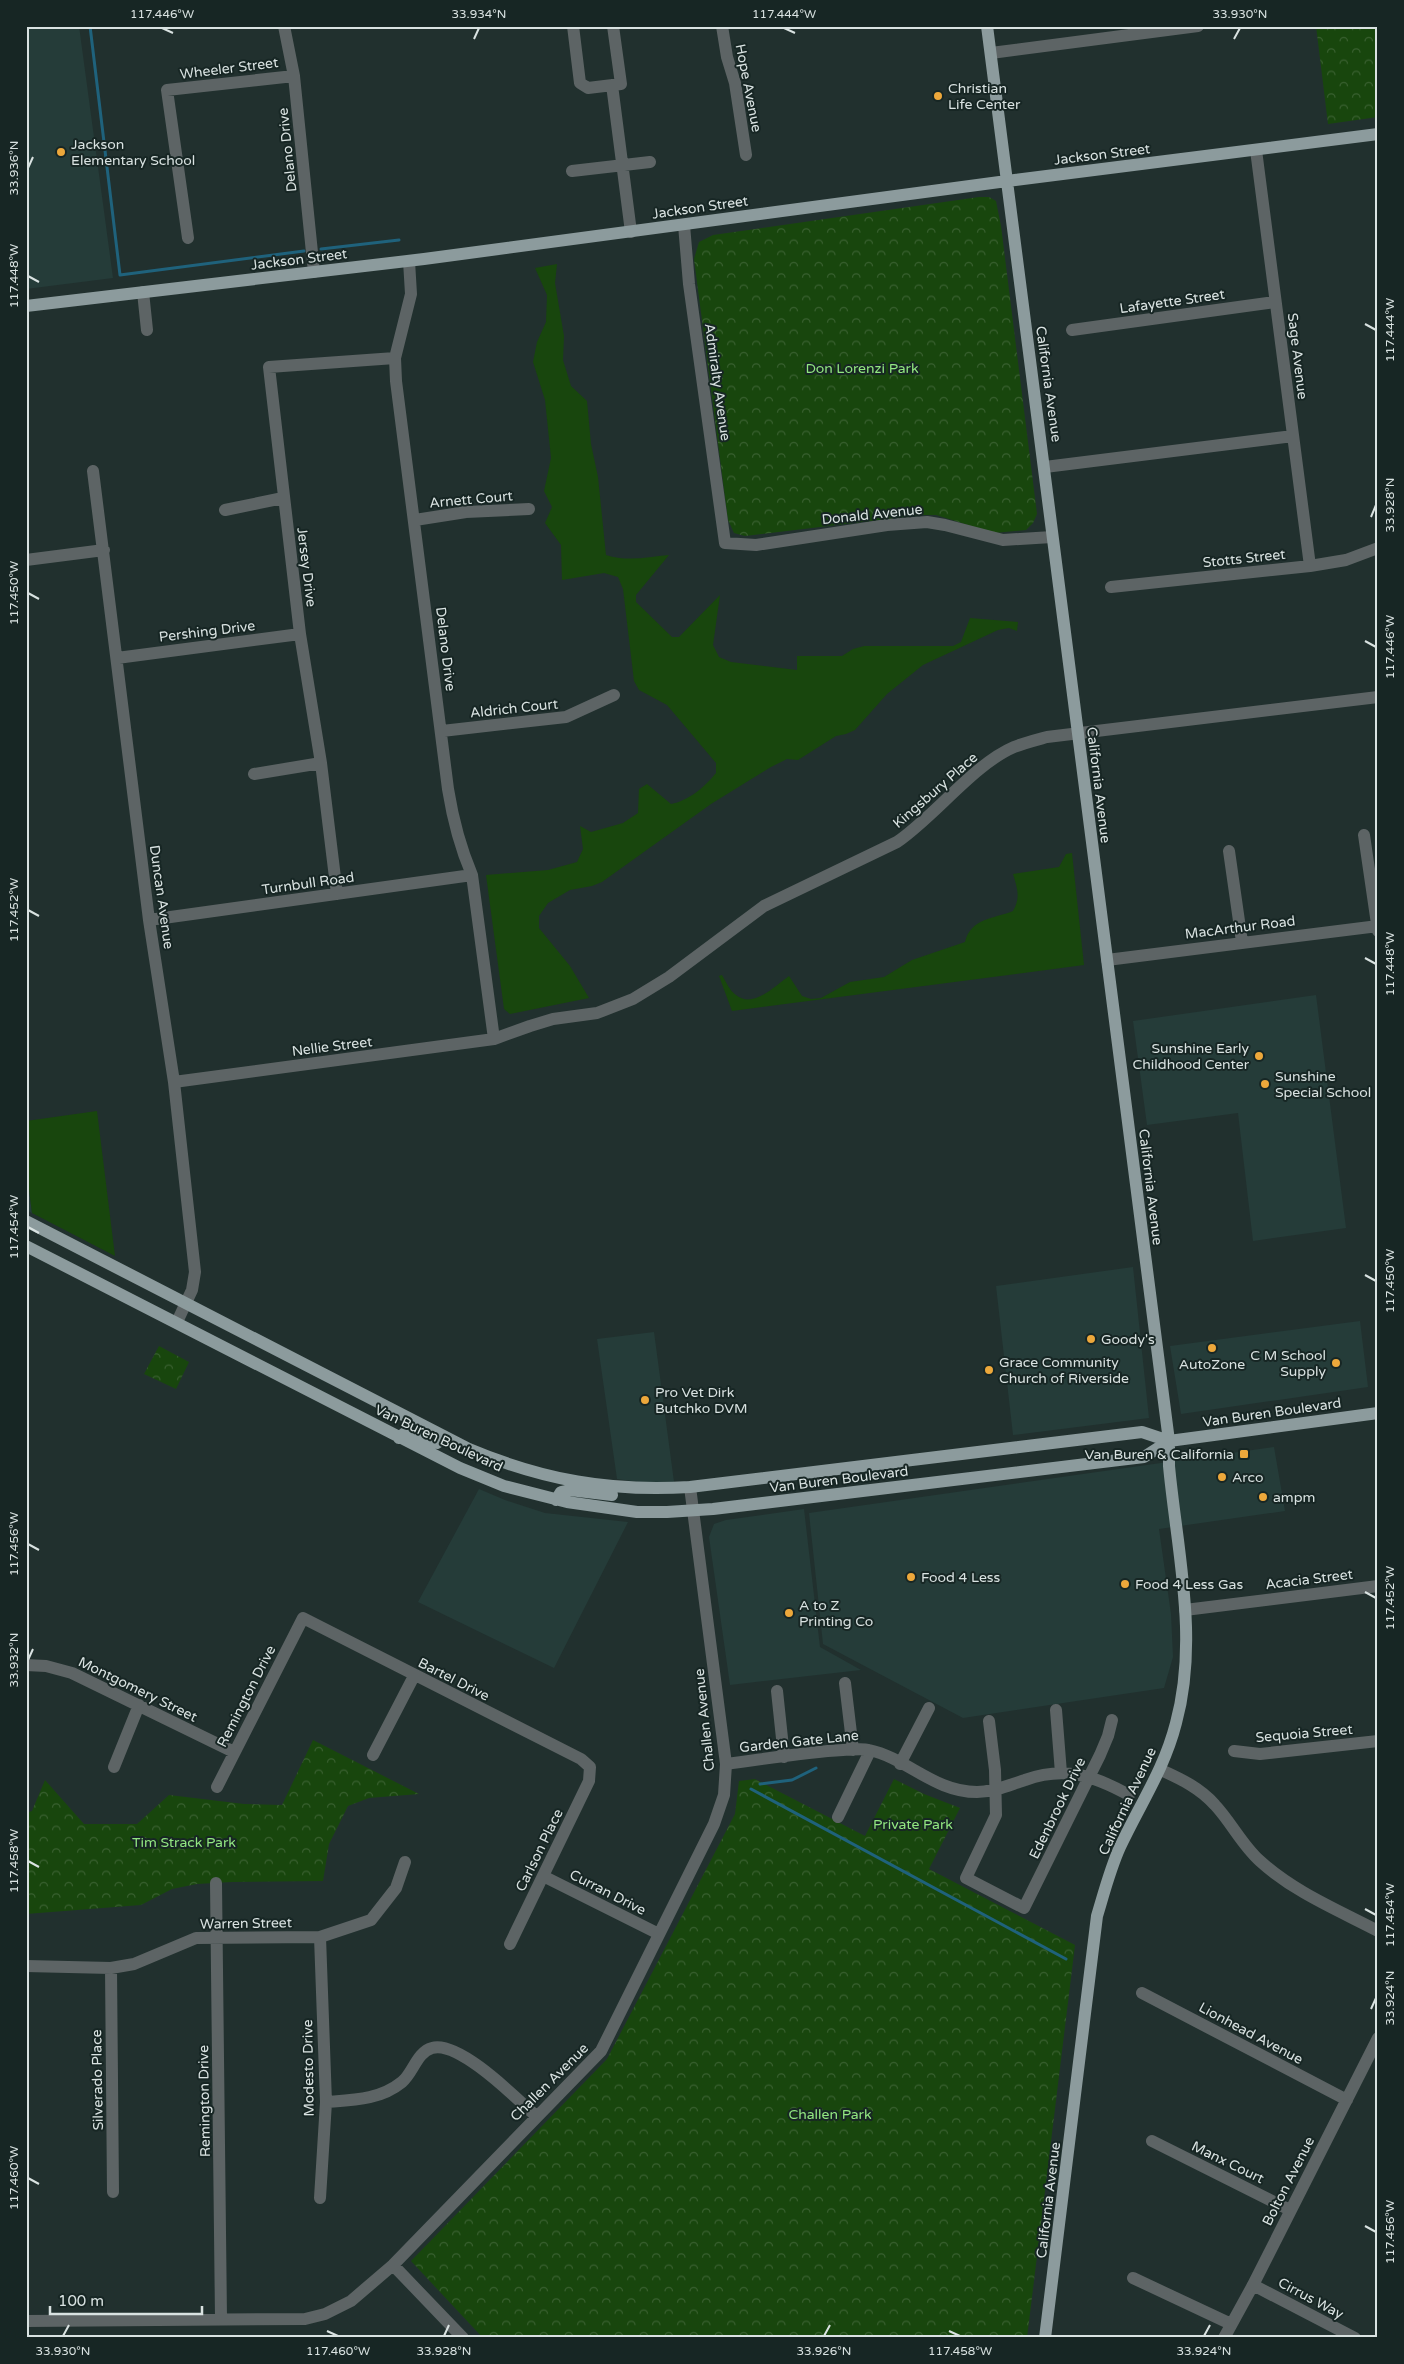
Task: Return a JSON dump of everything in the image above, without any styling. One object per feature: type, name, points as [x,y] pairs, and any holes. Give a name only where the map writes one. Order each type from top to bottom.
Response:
[{"type":"main road","name":"California Avenue","points":[[987,26],[1169,1441],[1170,1470],[1187,1641],[1182,1696],[1176,1724],[1161,1770],[1119,1849],[1097,1916],[1045,2338]]},
{"type":"main road","name":"Jackson Street","points":[[26,306],[409,261],[1007,181],[1378,134]]},
{"type":"main road","name":"Van Buren Boulevard","points":[[26,1221],[384,1407],[477,1452],[544,1476],[572,1482],[631,1489],[690,1487],[1142,1432],[1169,1441]]},
{"type":"main road","name":"Van Buren Boulevard","points":[[26,1246],[399,1438],[480,1477],[556,1500],[637,1512],[693,1510],[1144,1457],[1169,1441],[1378,1413]]},
{"type":"main road","points":[[399,1438],[407,1431],[456,1452],[467,1454],[477,1452]]},
{"type":"main road","points":[[556,1500],[561,1492],[570,1490],[613,1495],[631,1489]]},
{"type":"street","name":"Delano Drive","points":[[284,26],[294,76],[314,272]]},
{"type":"street","points":[[573,26],[580,83],[588,88],[621,84],[613,26]]},
{"type":"street","name":"Hope Avenue","points":[[722,26],[726,57],[735,83],[746,155]]},
{"type":"street","points":[[991,53],[1198,26]]},
{"type":"street","name":"Wheeler Street","points":[[188,238],[167,90],[294,76]]},
{"type":"street","points":[[612,85],[631,232]]},
{"type":"street","name":"Sage Avenue","points":[[1256,150],[1310,566]]},
{"type":"street","points":[[572,171],[650,162]]},
{"type":"street","name":"Admiralty Avenue","points":[[684,225],[689,284],[725,543]]},
{"type":"street","name":"Delano Drive","points":[[409,261],[411,294],[395,358],[396,381],[453,822],[472,875],[494,1040]]},
{"type":"street","points":[[143,292],[147,330]]},
{"type":"street","name":"Lafayette Street","points":[[1072,330],[1276,302]]},
{"type":"street","name":"Jersey Drive","points":[[337,894],[321,763],[300,634],[283,498],[270,368],[395,358]]},
{"type":"street","points":[[1045,467],[1293,436]]},
{"type":"street","name":"Duncan Avenue","points":[[93,471],[149,920],[174,1082],[195,1272],[193,1285],[186,1304],[176,1322]]},
{"type":"street","points":[[225,510],[283,498]]},
{"type":"street","name":"Arnett Court","points":[[415,520],[466,512],[529,509]]},
{"type":"street","name":"Donald Avenue","points":[[725,543],[756,545],[887,525],[927,522],[1003,540],[1052,537]]},
{"type":"street","name":"Stotts Street","points":[[1111,587],[1310,566],[1346,560],[1378,548]]},
{"type":"street","points":[[26,560],[104,550]]},
{"type":"street","name":"Pershing Drive","points":[[117,658],[300,634]]},
{"type":"street","name":"Aldrich Court","points":[[442,731],[566,718],[614,695]]},
{"type":"street","name":"Kingsbury Place","points":[[494,1040],[553,1019],[597,1013],[634,999],[668,977],[764,906],[897,842],[985,765],[1013,748],[1047,737],[1378,697]]},
{"type":"street","points":[[254,774],[321,763]]},
{"type":"street","points":[[1364,835],[1378,931]]},
{"type":"street","points":[[1229,850],[1242,942]]},
{"type":"street","name":"Turnbull Road","points":[[149,920],[472,875]]},
{"type":"street","name":"MacArthur Road","points":[[1107,960],[1377,926]]},
{"type":"street","name":"Nellie Street","points":[[174,1082],[494,1040]]},
{"type":"street","name":"Challen Avenue","points":[[26,2321],[305,2319],[325,2314],[351,2301],[394,2265],[536,2116],[601,2051],[714,1824],[724,1795],[726,1764],[690,1487]]},
{"type":"street","name":"Acacia Street","points":[[1185,1610],[1378,1586]]},
{"type":"street","name":"Bartel Drive","points":[[302,1618],[580,1759],[590,1767]]},
{"type":"street","name":"Remington Drive","points":[[217,1787],[302,1618]]},
{"type":"street","name":"Montgomery Street","points":[[26,1665],[46,1666],[72,1673],[234,1752]]},
{"type":"street","points":[[373,1755],[414,1676]]},
{"type":"street","points":[[845,1683],[853,1750]]},
{"type":"street","points":[[777,1691],[784,1757]]},
{"type":"street","points":[[114,1767],[139,1705]]},
{"type":"street","points":[[900,1764],[929,1708]]},
{"type":"street","points":[[1056,1710],[1061,1773]]},
{"type":"street","name":"Edenbrook Drive","points":[[995,1790],[996,1815],[966,1878],[1024,1908],[1090,1776],[1108,1736],[1112,1720]]},
{"type":"street","points":[[989,1721],[995,1790]]},
{"type":"street","name":"Sequoia Street","points":[[1234,1751],[1260,1754],[1378,1741]]},
{"type":"street","name":"Garden Gate Lane","points":[[726,1764],[853,1750],[870,1750],[887,1756],[930,1780],[954,1788],[977,1792],[995,1790],[1044,1774],[1061,1773],[1090,1776],[1129,1795]]},
{"type":"street","points":[[838,1818],[870,1750]]},
{"type":"street","name":"Carlson Place","points":[[510,1944],[589,1781],[590,1767]]},
{"type":"street","points":[[1161,1770],[1195,1787],[1214,1803],[1259,1860],[1279,1877],[1378,1931]]},
{"type":"street","name":"Warren Street","points":[[26,1966],[111,1968],[134,1964],[196,1938],[320,1937],[371,1920],[396,1888],[405,1862]]},
{"type":"street","name":"Curran Drive","points":[[543,1876],[659,1934]]},
{"type":"street","name":"Remington Drive","points":[[216,1883],[221,2319]]},
{"type":"street","name":"Modesto Drive","points":[[320,1937],[326,2102],[320,2198]]},
{"type":"street","name":"Silverado Place","points":[[111,1968],[114,2192]]},
{"type":"street","name":"Lionhead Avenue","points":[[1142,1993],[1347,2100]]},
{"type":"street","name":"Bolton Avenue","points":[[1224,2338],[1253,2285],[1378,2038]]},
{"type":"street","points":[[326,2102],[363,2099],[384,2093],[403,2081],[423,2053],[433,2048],[445,2049],[482,2068],[536,2116]]},
{"type":"street","name":"Manx Court","points":[[1152,2141],[1290,2210]]},
{"type":"street","points":[[394,2265],[464,2338]]},
{"type":"street","points":[[1132,2278],[1231,2324]]},
{"type":"street","name":"Cirrus Way","points":[[1253,2285],[1355,2338]]},
{"type":"shaded area","name":"Jackson Elementary School","points":[[26,26],[79,26],[113,278],[26,289]]},
{"type":"shaded area","points":[[1316,995],[1346,1228],[1253,1241],[1238,1113],[1147,1125],[1133,1021]]},
{"type":"shaded area","points":[[26,1166],[32,1213],[26,1210]]},
{"type":"shaded area","points":[[1133,1267],[1149,1418],[1013,1435],[996,1286]]},
{"type":"shaded area","points":[[1360,1321],[1368,1387],[1181,1414],[1170,1346]]},
{"type":"shaded area","points":[[654,1332],[674,1482],[646,1483],[617,1479],[597,1339]]},
{"type":"shaded area","points":[[1274,1447],[1285,1511],[1159,1529],[1171,1614],[1173,1657],[1164,1688],[963,1718],[823,1644],[809,1513]]},
{"type":"shaded area","points":[[479,1489],[545,1513],[628,1522],[554,1668],[418,1602]]},
{"type":"shaded area","points":[[804,1509],[820,1647],[861,1670],[730,1685],[709,1537],[714,1524],[726,1520]]},
{"type":"green space","points":[[1316,26],[1378,26],[1378,117],[1328,124]]},
{"type":"green space","name":"Don Lorenzi Park","points":[[989,197],[996,201],[1001,226],[1037,514],[1033,523],[1026,530],[994,533],[936,515],[920,515],[745,536],[734,533],[728,520],[694,259],[699,242],[713,235]]},
{"type":"green space","points":[[557,264],[555,283],[564,336],[563,360],[571,386],[587,401],[591,444],[598,477],[606,555],[630,559],[669,555],[636,595],[636,602],[672,637],[679,637],[720,595],[713,645],[719,657],[731,662],[797,670],[797,656],[842,656],[853,649],[864,646],[953,646],[961,642],[970,618],[1018,622],[1017,631],[1009,628],[998,630],[923,665],[887,694],[855,730],[836,736],[798,760],[787,759],[771,767],[711,804],[602,882],[570,890],[548,903],[539,916],[539,928],[570,966],[589,998],[510,1014],[504,1009],[486,875],[548,870],[577,862],[583,849],[580,826],[591,832],[623,823],[638,813],[639,789],[647,784],[671,804],[684,800],[696,793],[716,773],[716,763],[667,705],[639,690],[634,681],[623,589],[618,577],[604,573],[562,580],[561,545],[545,523],[552,507],[544,491],[551,458],[545,400],[533,362],[537,342],[546,322],[547,295],[535,268]]},
{"type":"green space","points":[[1072,853],[1084,965],[732,1011],[719,976],[722,975],[730,989],[743,999],[757,998],[789,976],[802,996],[811,999],[821,998],[850,982],[884,977],[912,960],[965,942],[972,928],[984,920],[1013,911],[1018,897],[1013,874],[1059,867],[1066,854]]},
{"type":"green space","points":[[97,1111],[115,1256],[32,1213],[26,1166],[26,1121]]},
{"type":"green space","points":[[159,1346],[189,1362],[176,1389],[144,1374]]},
{"type":"green space","name":"Tim Strack Park","points":[[313,1740],[419,1794],[369,1798],[348,1806],[329,1844],[323,1881],[197,1884],[172,1889],[141,1905],[26,1914],[26,1813],[32,1811],[45,1780],[84,1824],[137,1824],[169,1795],[244,1804],[282,1805]]},
{"type":"green space","name":"Challen Park","points":[[755,1779],[865,1836],[894,1779],[924,1794],[960,1808],[929,1869],[1075,1945],[1027,2338],[483,2338],[411,2261],[607,2059],[735,1814],[739,1781]]},
{"type":"waterway","points":[[90,26],[120,275],[304,251]]},
{"type":"waterway","points":[[321,249],[399,240]]},
{"type":"waterway","points":[[760,1784],[792,1780],[816,1768]]},
{"type":"waterway","points":[[751,1789],[1066,1959]]},
{"type":"place","name":"Christian Life Center","points":[[938,96]]},
{"type":"place","name":"Jackson Elementary School","points":[[61,152]]},
{"type":"place","name":"Sunshine Early Childhood Center","points":[[1259,1056]]},
{"type":"place","name":"Sunshine Special School","points":[[1265,1084]]},
{"type":"place","name":"Goody's","points":[[1091,1339]]},
{"type":"place","name":"AutoZone","points":[[1212,1348]]},
{"type":"place","name":"C M School Supply","points":[[1336,1363]]},
{"type":"place","name":"Grace Community Church of Riverside","points":[[989,1370]]},
{"type":"place","name":"Pro Vet Dirk Butchko DVM","points":[[645,1400]]},
{"type":"place","name":"Van Buren & California","points":[[1244,1454]]},
{"type":"place","name":"Arco","points":[[1222,1477]]},
{"type":"place","name":"ampm","points":[[1263,1497]]},
{"type":"place","name":"Food 4 Less","points":[[911,1577]]},
{"type":"place","name":"Food 4 Less Gas","points":[[1125,1584]]},
{"type":"place","name":"A to Z Printing Co","points":[[789,1613]]},
{"type":"park label","name":"Private Park","points":[[913,1824]]}]
